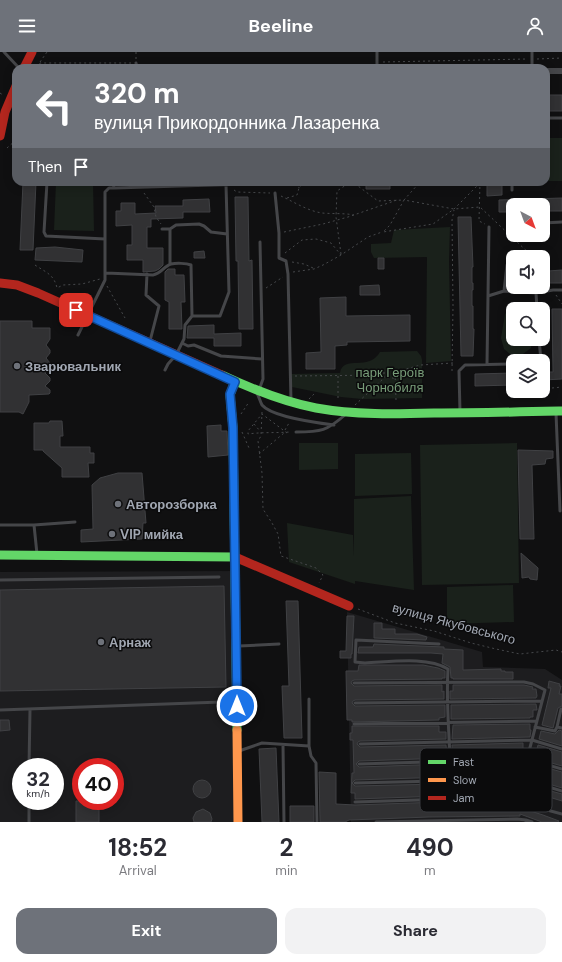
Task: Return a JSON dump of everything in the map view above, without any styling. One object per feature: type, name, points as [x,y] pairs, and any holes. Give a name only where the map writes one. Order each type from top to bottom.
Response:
[{"type":"street","points":[[26,64],[32,52]]},
{"type":"street","points":[[550,71],[562,71]]},
{"type":"street","points":[[0,136],[3,111],[12,94]]},
{"type":"street","points":[[0,283],[17,285],[257,391],[291,402],[320,409],[347,413],[559,411]]},
{"type":"street","points":[[235,382],[230,394],[233,428],[234,556],[237,646],[238,822]]},
{"type":"street","points":[[0,555],[234,556],[350,606]]},
{"type":"lane","points":[[4,52],[15,64]]},
{"type":"lane","points":[[377,52],[377,62]]},
{"type":"lane","points":[[532,52],[532,64]]},
{"type":"lane","points":[[550,118],[562,118]]},
{"type":"lane","points":[[47,186],[44,232],[46,236],[106,239]]},
{"type":"lane","points":[[78,335],[106,278],[105,192],[109,188],[165,186]]},
{"type":"lane","points":[[192,316],[220,316],[229,292],[226,186]]},
{"type":"lane","points":[[275,194],[279,233],[279,258],[286,261],[288,274],[291,402]]},
{"type":"lane","points":[[550,223],[562,222]]},
{"type":"lane","points":[[162,229],[170,229],[176,225],[200,224],[211,232],[227,234]]},
{"type":"lane","points":[[487,364],[489,227]]},
{"type":"lane","points":[[170,229],[170,264]]},
{"type":"lane","points":[[260,242],[262,382],[257,391],[263,406],[274,413],[292,418],[334,425]]},
{"type":"lane","points":[[106,273],[157,274],[170,264],[191,265],[192,316],[185,325],[182,343],[176,355],[165,370]]},
{"type":"lane","points":[[147,274],[146,295],[158,304],[159,309],[149,343]]},
{"type":"lane","points":[[488,296],[504,291],[506,274]]},
{"type":"lane","points":[[550,291],[562,290]]},
{"type":"lane","points":[[182,343],[188,346],[194,345],[221,356],[262,359]]},
{"type":"lane","points":[[460,412],[459,371],[465,365],[506,364]]},
{"type":"lane","points":[[559,411],[560,511]]},
{"type":"lane","points":[[296,432],[318,432],[334,425],[347,413]]},
{"type":"lane","points":[[0,525],[34,525],[75,522]]},
{"type":"lane","points":[[34,525],[37,555]]},
{"type":"lane","points":[[0,580],[218,577]]},
{"type":"lane","points":[[439,644],[356,640],[355,662],[427,661],[441,665],[448,669],[447,702],[449,748]]},
{"type":"lane","points":[[237,646],[279,644]]},
{"type":"lane","points":[[354,683],[524,682],[533,684],[545,690],[530,748]]},
{"type":"lane","points":[[309,699],[309,746],[311,756],[316,763],[317,822]]},
{"type":"lane","points":[[355,703],[542,700]]},
{"type":"lane","points":[[0,710],[221,702]]},
{"type":"lane","points":[[535,727],[555,731],[562,709]]},
{"type":"lane","points":[[29,758],[30,710]]},
{"type":"lane","points":[[354,724],[537,721]]},
{"type":"lane","points":[[557,726],[562,728]]},
{"type":"lane","points":[[360,744],[532,740],[562,750]]},
{"type":"lane","points":[[238,752],[262,743],[309,746]]},
{"type":"lane","points":[[283,745],[284,822]]},
{"type":"lane","points":[[359,764],[420,762]]},
{"type":"lane","points":[[552,766],[562,769]]},
{"type":"lane","points":[[355,783],[420,781]]},
{"type":"lane","points":[[552,788],[562,791]]},
{"type":"lane","points":[[355,802],[420,800]]},
{"type":"lane","points":[[29,810],[29,822]]},
{"type":"lane","points":[[552,811],[562,814]]},
{"type":"lane","points":[[376,822],[532,822]]},
{"type":"path","points":[[40,63],[47,52]]},
{"type":"path","points":[[40,63],[136,63],[136,52]]},
{"type":"path","points":[[377,62],[562,58]]},
{"type":"path","points":[[7,148],[12,144]]},
{"type":"path","points":[[226,186],[237,192],[275,194],[310,210],[323,213],[354,215]]},
{"type":"path","points":[[342,255],[336,213],[337,191],[344,186]]},
{"type":"path","points":[[358,186],[378,201],[404,200],[454,209],[480,208],[525,250]]},
{"type":"path","points":[[383,232],[390,225],[404,200],[416,186]]},
{"type":"path","points":[[261,291],[288,274],[314,269],[342,255],[368,237],[383,232],[433,224],[454,209],[475,186]]},
{"type":"path","points":[[479,186],[480,221],[489,227]]},
{"type":"path","points":[[141,187],[145,196],[154,207],[156,217],[161,223],[162,229]]},
{"type":"path","points":[[286,199],[297,195],[299,188]]},
{"type":"path","points":[[279,233],[337,220],[397,200]]},
{"type":"path","points":[[452,371],[452,220],[454,209]]},
{"type":"path","points":[[279,258],[302,240],[316,238],[331,243],[342,255]]},
{"type":"path","points":[[286,261],[304,264],[314,269]]},
{"type":"path","points":[[35,265],[53,277],[56,281],[57,288],[106,278]]},
{"type":"path","points":[[104,283],[125,318]]},
{"type":"path","points":[[553,290],[562,304]]},
{"type":"path","points":[[290,376],[384,375],[384,372],[396,372],[421,365],[453,363]]},
{"type":"path","points":[[396,372],[396,400]]},
{"type":"path","points":[[338,375],[338,398]]},
{"type":"path","points":[[347,413],[384,378],[396,378]]},
{"type":"path","points":[[552,388],[562,387]]},
{"type":"path","points":[[263,406],[261,436],[258,441],[262,473],[263,509],[278,534],[282,556],[316,568],[323,575],[315,591]]},
{"type":"path","points":[[262,414],[248,431],[248,434],[261,432],[296,432]]},
{"type":"path","points":[[262,414],[286,433]]},
{"type":"path","points":[[253,424],[261,432]]},
{"type":"path","points":[[259,454],[286,433]]},
{"type":"path","name":"вулиця Якубовського","points":[[364,611],[395,622],[434,631],[471,643],[520,654],[556,650],[562,652]]},
{"type":"shaded area","points":[[236,571],[235,822],[0,822],[0,572]]},
{"type":"shaded area","points":[[347,612],[482,652],[483,667],[545,669],[562,680],[562,822],[351,822]]},
{"type":"green space","points":[[550,138],[562,138],[562,181],[550,181]]},
{"type":"green space","points":[[56,186],[93,186],[94,231],[54,230]]},
{"type":"green space","points":[[450,227],[449,261],[451,361],[426,363],[427,257],[374,258],[371,252],[371,244],[391,243],[394,230]]},
{"type":"green space","points":[[506,313],[506,346],[531,346],[531,348],[523,354],[510,354],[504,349],[501,338]]},
{"type":"green space","name":"парк Героїв Чорнобиля","points":[[417,351],[422,360],[422,398],[362,399],[341,397],[292,387],[291,374],[340,373],[342,367],[351,363],[370,361],[380,352]]},
{"type":"green space","points":[[299,443],[338,443],[338,469],[299,470]]},
{"type":"green space","points":[[517,443],[519,583],[422,585],[420,445]]},
{"type":"green space","points":[[411,453],[412,494],[355,496],[355,454]]},
{"type":"green space","points":[[411,496],[414,590],[355,581],[355,584],[289,562],[287,523],[353,535],[354,557],[354,499]]},
{"type":"green space","points":[[513,585],[514,622],[447,624],[447,587]]},
{"type":"building","points":[[550,95],[562,95],[562,111],[550,111]]},
{"type":"building","points":[[23,186],[36,186],[33,250],[20,250]]},
{"type":"building","points":[[366,186],[390,186],[390,189],[366,189]]},
{"type":"building","points":[[487,186],[502,186],[502,195],[487,196]]},
{"type":"building","points":[[235,197],[248,197],[249,261],[252,260],[253,329],[239,329]]},
{"type":"building","points":[[550,198],[562,198],[562,211],[550,211]]},
{"type":"building","points":[[209,199],[210,212],[183,212],[183,218],[151,219],[151,227],[147,227],[147,248],[163,248],[163,265],[159,269],[155,271],[143,272],[143,260],[127,260],[127,245],[132,245],[132,225],[116,226],[116,211],[121,211],[121,203],[135,203],[135,214],[156,213],[155,206],[183,206],[183,200]]},
{"type":"building","points":[[499,200],[506,200],[506,212],[499,212]]},
{"type":"building","points":[[458,217],[471,217],[473,267],[472,306],[474,329],[473,356],[461,356]]},
{"type":"building","points":[[55,247],[83,250],[82,262],[35,260],[36,248]]},
{"type":"building","points":[[204,251],[205,258],[194,258],[194,252]]},
{"type":"building","points":[[378,258],[384,258],[384,269],[378,269]]},
{"type":"building","points":[[168,269],[175,269],[175,275],[184,275],[185,302],[181,302],[182,329],[169,329],[169,302],[165,300],[165,272]]},
{"type":"building","points":[[562,270],[562,283],[550,283],[550,271]]},
{"type":"building","points":[[379,285],[380,295],[360,295],[360,286]]},
{"type":"building","points":[[346,297],[346,316],[410,315],[410,341],[347,342],[347,345],[335,346],[335,369],[306,369],[306,353],[321,352],[320,298]]},
{"type":"building","points":[[552,309],[562,309],[562,379],[550,380],[550,372],[553,372]]},
{"type":"building","points":[[0,321],[32,321],[32,328],[50,328],[50,339],[46,345],[50,350],[50,353],[46,358],[50,363],[50,367],[45,373],[50,378],[50,381],[45,386],[50,390],[50,393],[29,395],[29,402],[23,414],[19,412],[0,412]]},
{"type":"building","points":[[214,325],[214,334],[241,333],[241,346],[214,346],[214,338],[187,338],[188,326]]},
{"type":"building","points":[[506,373],[506,385],[475,386],[475,374]]},
{"type":"building","points":[[50,421],[62,421],[63,436],[60,436],[60,447],[90,447],[90,453],[94,453],[94,463],[88,463],[89,477],[62,477],[62,468],[43,450],[34,450],[34,423],[49,423]]},
{"type":"building","points":[[221,425],[221,431],[227,431],[228,455],[208,457],[207,426]]},
{"type":"building","points":[[518,450],[553,451],[553,458],[546,459],[545,464],[532,465],[534,539],[520,539]]},
{"type":"building","name":"Авторозборка","points":[[118,473],[142,473],[146,523],[143,523],[142,539],[81,542],[81,530],[93,529],[92,485],[100,478]]},
{"type":"building","points":[[521,553],[538,568],[537,580],[530,579],[529,577],[522,578]]},
{"type":"building","points":[[224,586],[226,687],[0,691],[0,590]]},
{"type":"building","points":[[286,601],[298,601],[302,738],[284,738],[282,686],[289,686]]},
{"type":"building","points":[[347,616],[354,616],[352,654],[351,658],[340,658],[340,651],[346,651]]},
{"type":"building","points":[[374,623],[382,623],[382,629],[395,629],[395,634],[417,634],[427,637],[426,640],[374,638]]},
{"type":"building","points":[[374,644],[444,647],[444,649],[463,650],[463,670],[501,669],[501,671],[505,672],[513,672],[513,679],[453,679],[451,678],[450,667],[442,663],[443,654],[358,653],[359,647],[373,647]]},
{"type":"building","points":[[359,665],[423,665],[445,671],[445,678],[442,679],[354,680],[351,683],[354,686],[442,685],[444,699],[355,700],[352,703],[355,706],[445,705],[445,717],[439,718],[439,720],[352,722],[352,720],[347,720],[346,671],[358,671]]},
{"type":"building","points":[[549,681],[560,684],[559,694],[562,694],[562,706],[558,708],[553,728],[542,725],[551,688],[548,688]]},
{"type":"building","points":[[453,685],[524,685],[533,687],[532,689],[536,689],[537,696],[536,698],[450,699],[450,691],[453,691]]},
{"type":"building","points":[[536,704],[537,710],[533,710],[533,717],[530,718],[451,719],[451,705]]},
{"type":"building","points":[[0,720],[9,720],[10,730],[0,731]]},
{"type":"building","points":[[530,724],[530,737],[452,739],[453,725]]},
{"type":"building","points":[[352,726],[439,726],[439,732],[446,732],[446,739],[360,741],[357,744],[360,747],[446,745],[446,748],[420,748],[420,759],[359,761],[356,764],[359,767],[420,765],[420,778],[355,780],[352,783],[355,786],[420,784],[420,797],[355,799],[355,793],[351,793],[352,773],[354,773],[353,740],[350,740],[350,733],[352,733]]},
{"type":"building","points":[[559,730],[562,731],[562,746],[539,739],[541,731],[555,734]]},
{"type":"building","points":[[523,743],[523,748],[452,748],[452,745]]},
{"type":"building","points":[[538,745],[548,748],[537,748]]},
{"type":"building","points":[[276,748],[279,822],[262,822],[259,749]]},
{"type":"building","points":[[552,749],[562,752],[562,766],[552,763]]},
{"type":"building","points":[[552,769],[562,772],[562,788],[552,785]]},
{"type":"building","points":[[319,772],[336,773],[336,804],[355,805],[420,803],[420,812],[534,812],[559,821],[542,822],[520,814],[520,816],[429,817],[320,822]]},
{"type":"building","points":[[202,780],[208,783],[211,789],[208,795],[202,798],[196,795],[193,789],[196,783]]},
{"type":"building","points":[[552,791],[562,794],[562,801],[552,798]]},
{"type":"building","points":[[290,806],[314,806],[314,822],[290,822]]},
{"type":"building","points":[[203,809],[210,813],[212,819],[211,822],[194,822],[193,818],[196,812]]},
{"type":"building","points":[[76,810],[99,810],[99,822],[76,822]]},
{"type":"traffic: fast","points":[[222,375],[280,399],[316,408],[345,412],[390,414],[562,411]]},
{"type":"traffic: fast","points":[[235,381],[230,395],[233,428],[237,730]]},
{"type":"traffic: fast","points":[[0,555],[235,557]]},
{"type":"traffic: slow","points":[[237,730],[238,822]]},
{"type":"traffic: jam","points":[[26,64],[32,52]]},
{"type":"traffic: jam","points":[[0,136],[5,112],[12,95]]},
{"type":"traffic: jam","points":[[0,283],[17,285],[38,293],[222,375]]},
{"type":"traffic: jam","points":[[235,557],[349,606]]},
{"type":"place","name":"Зварювальник","points":[[17,366]]},
{"type":"place","name":"Авторозборка","points":[[118,504]]},
{"type":"place","name":"VIP мийка","points":[[112,534]]},
{"type":"place","name":"Арнаж","points":[[101,642]]},
{"type":"route","points":[[76,310],[235,382],[230,394],[233,428],[237,706]]}]
